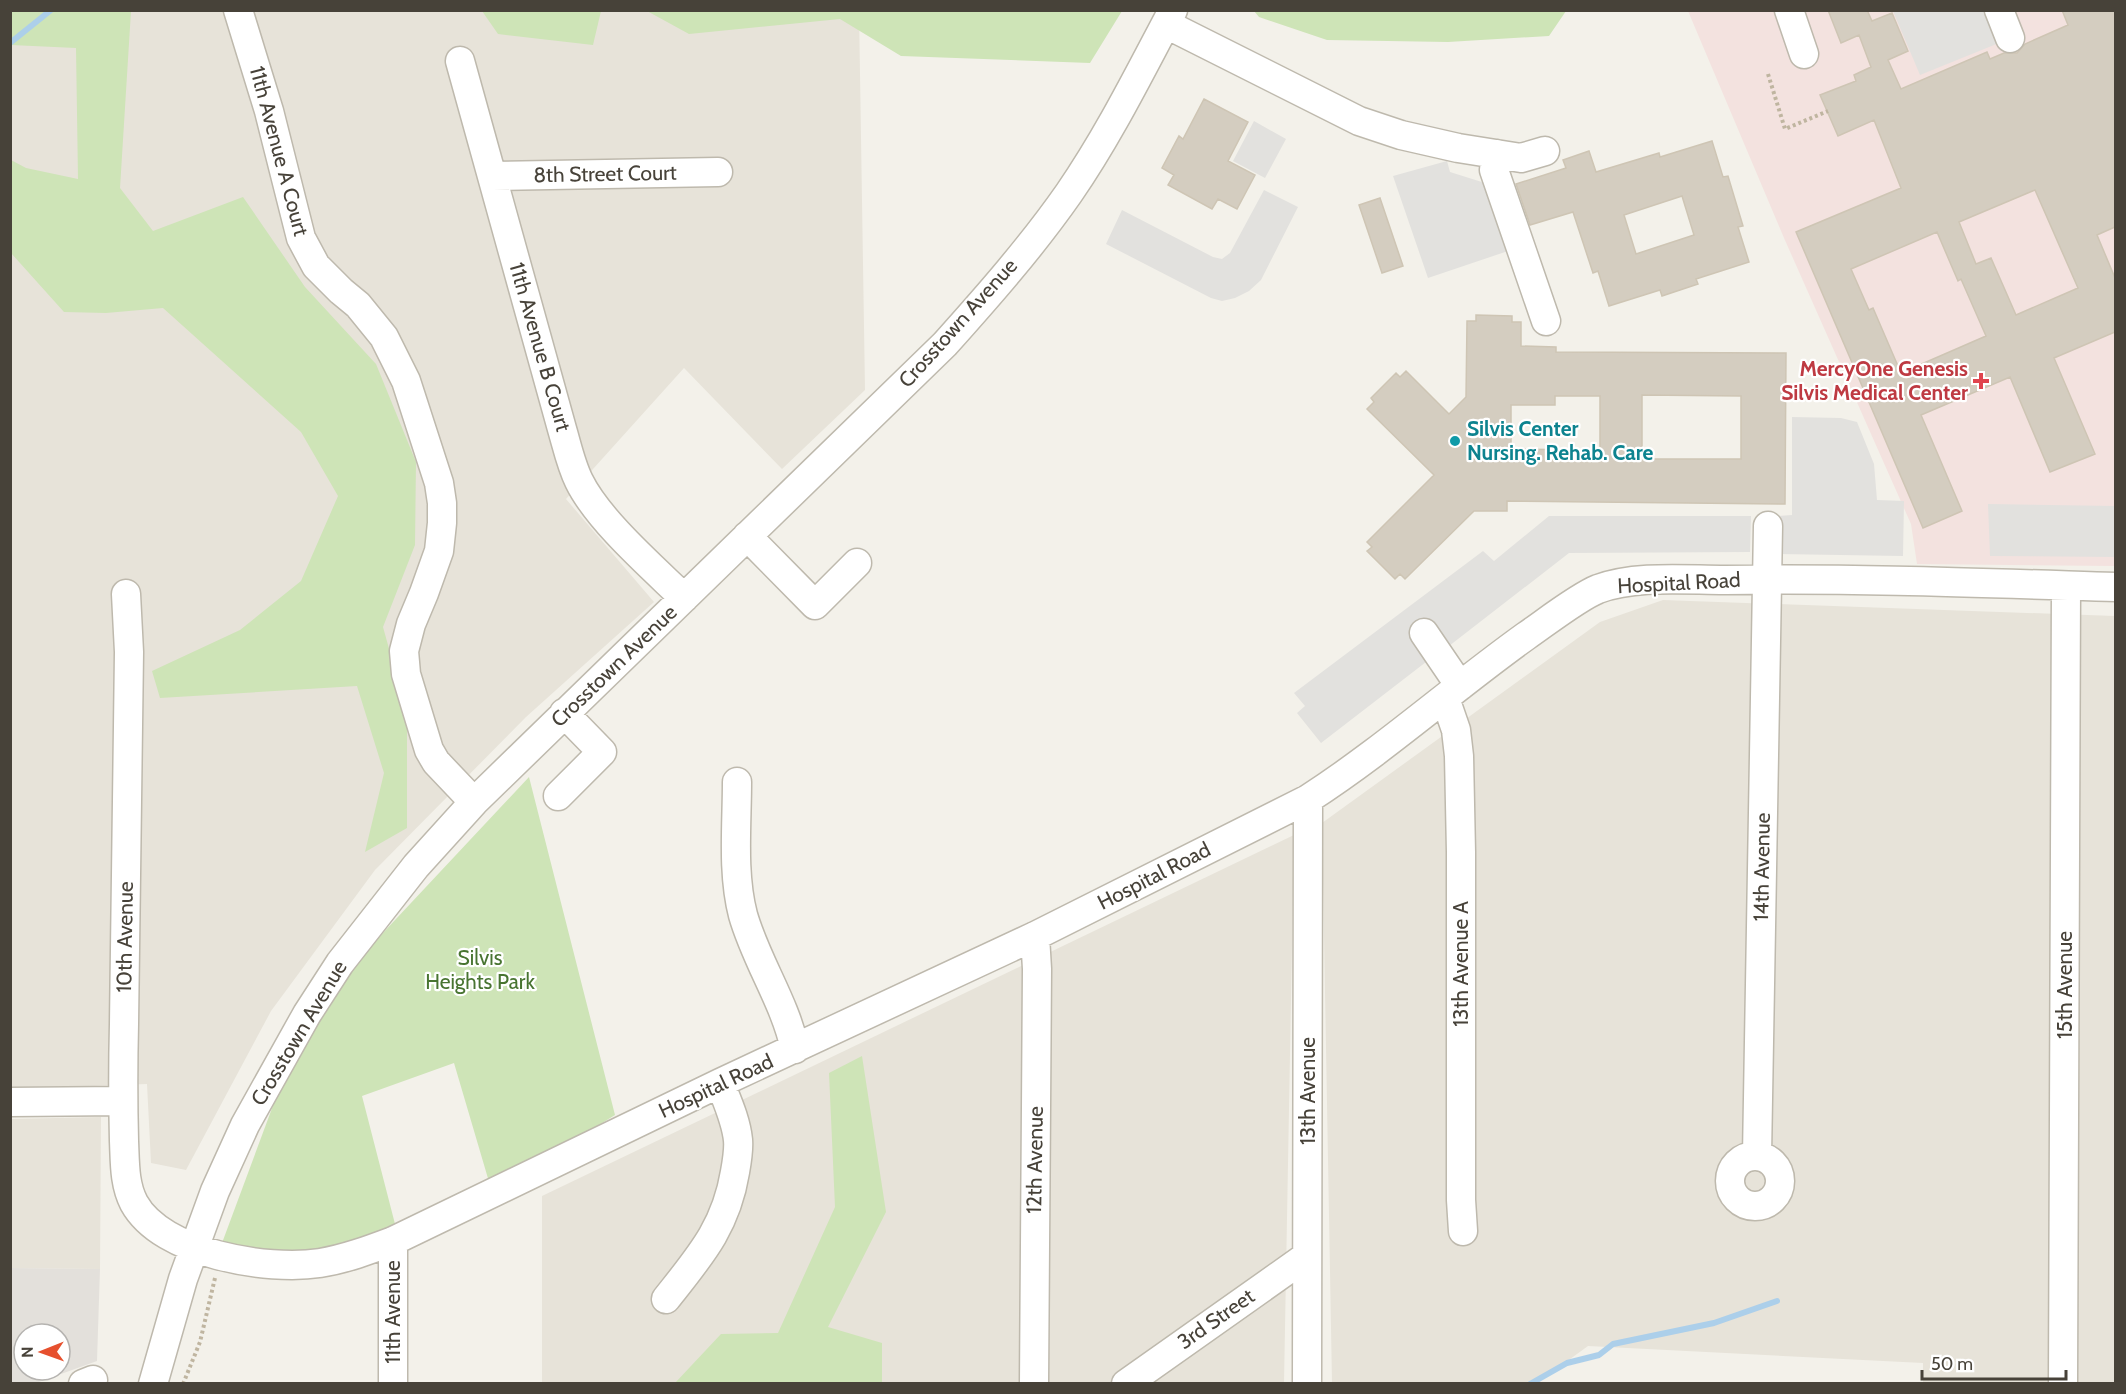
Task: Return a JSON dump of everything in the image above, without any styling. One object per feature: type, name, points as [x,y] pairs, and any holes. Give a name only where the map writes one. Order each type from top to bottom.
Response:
[{"type":"street","name":"11th Avenue A Court","points":[[238,10],[269,111],[301,238],[316,266],[358,305],[384,337],[406,381],[431,457],[442,503],[440,551],[406,637],[404,662],[429,750],[436,762],[474,802]]},
{"type":"street","points":[[1789,10],[1804,54]]},
{"type":"street","points":[[1999,10],[2010,38]]},
{"type":"street","name":"Crosstown Avenue","points":[[153,1383],[183,1279],[215,1191],[245,1125],[306,1014],[340,963],[416,866],[474,802],[945,344],[970,317],[1070,192],[1130,91],[1170,17]]},
{"type":"street","points":[[1170,17],[1359,121],[1401,135],[1447,146],[1521,158],[1545,152]]},
{"type":"street","name":"11th Avenue B Court","points":[[460,61],[578,480],[586,494],[613,527],[684,598]]},
{"type":"street","points":[[1496,154],[1494,170],[1546,321]]},
{"type":"street","name":"8th Street Court","points":[[492,176],[718,172]]},
{"type":"street","name":"14th Avenue","points":[[1757,1156],[1768,526]]},
{"type":"street","points":[[747,536],[816,605],[857,563]]},
{"type":"street","name":"Hospital Road","points":[[195,1248],[219,1257],[254,1263],[318,1264],[353,1256],[393,1241],[720,1083],[1035,936],[1308,799],[1339,778],[1483,667],[1597,589],[1632,581],[1767,579],[2115,588]]},
{"type":"street","name":"15th Avenue","points":[[2063,1383],[2066,586]]},
{"type":"street","name":"10th Avenue","points":[[126,594],[129,652],[123,1101],[126,1176],[129,1192],[135,1205],[166,1235],[195,1248]]},
{"type":"street","name":"13th Avenue A","points":[[1424,633],[1453,692],[1459,756],[1463,1231]]},
{"type":"street","points":[[558,796],[602,752],[564,713]]},
{"type":"street","points":[[737,782],[739,900],[750,934],[790,1027],[795,1049]]},
{"type":"street","name":"13th Avenue","points":[[1308,799],[1308,1383]]},
{"type":"street","name":"12th Avenue","points":[[1034,1383],[1037,969],[1035,936]]},
{"type":"street","points":[[666,1299],[716,1233],[733,1187],[738,1140],[734,1119],[720,1083]]},
{"type":"street","points":[[10,1102],[123,1101]]},
{"type":"street","name":"11th Avenue","points":[[393,1241],[393,1383]]},
{"type":"street","name":"3rd Street","points":[[1126,1383],[1307,1256]]},
{"type":"path","points":[[1768,74],[1785,129],[1828,111]]},
{"type":"path","points":[[183,1383],[200,1342],[214,1279]]},
{"type":"shaded area","points":[[10,11],[859,11],[865,390],[782,469],[684,368],[566,499],[654,602],[526,717],[375,870],[271,1011],[186,1170],[151,1163],[147,1084],[11,1089]]},
{"type":"shaded area","name":"MercyOne Genesis Silvis Medical Center","points":[[1688,11],[2115,11],[2115,566],[1917,564],[1911,524],[1784,238]]},
{"type":"shaded area","points":[[1893,11],[1985,11],[1999,43],[1920,75]]},
{"type":"shaded area","points":[[1254,121],[1286,139],[1265,178],[1233,161]]},
{"type":"shaded area","points":[[1447,161],[1450,172],[1485,183],[1508,251],[1428,278],[1393,176]]},
{"type":"shaded area","points":[[1264,190],[1298,207],[1261,280],[1249,291],[1235,298],[1222,301],[1211,298],[1106,244],[1122,210],[1213,257],[1222,259],[1230,253]]},
{"type":"shaded area","points":[[1792,417],[1841,418],[1857,422],[1874,464],[1877,500],[1904,501],[1903,556],[1776,554],[1777,516],[1792,515]]},
{"type":"shaded area","points":[[1988,504],[2115,506],[2115,557],[1990,556]]},
{"type":"shaded area","points":[[1549,516],[1751,516],[1750,552],[1569,553],[1449,646],[1439,632],[1418,650],[1426,662],[1321,743],[1297,713],[1305,706],[1294,693],[1483,551],[1494,561]]},
{"type":"shaded area","points":[[1663,600],[2115,616],[2115,1383],[1923,1383],[1923,1363],[1588,1346],[1537,1383],[1332,1383],[1322,823],[1600,622]]},
{"type":"shaded area","points":[[1294,835],[1284,1383],[542,1384],[542,1196]]},
{"type":"shaded area","points":[[101,1117],[100,1269],[11,1268],[10,1119]]},
{"type":"shaded area","points":[[11,1268],[100,1269],[97,1361],[72,1370],[72,1322],[12,1322],[12,1382],[39,1382],[11,1383]]},
{"type":"green space","points":[[11,11],[131,11],[120,188],[153,231],[243,197],[305,287],[376,364],[416,462],[415,545],[383,627],[407,713],[407,828],[365,852],[384,773],[357,686],[160,698],[152,671],[240,630],[301,581],[338,496],[301,432],[163,308],[106,313],[64,312],[11,253],[11,160],[26,168],[78,179],[76,48],[11,45]]},
{"type":"green space","points":[[482,11],[601,11],[593,45],[498,34]]},
{"type":"green space","points":[[647,11],[1122,11],[1090,63],[901,56],[840,19],[689,34]]},
{"type":"green space","points":[[1254,11],[1566,11],[1549,36],[1448,42],[1327,40],[1259,17]]},
{"type":"green space","name":"Silvis Heights Park","points":[[529,777],[615,1115],[492,1192],[454,1063],[362,1096],[395,1224],[339,1259],[222,1243],[307,1014]]},
{"type":"green space","points":[[862,1056],[886,1212],[828,1327],[882,1343],[882,1383],[675,1383],[721,1334],[778,1333],[835,1207],[829,1073]]},
{"type":"building","points":[[1828,10],[1867,10],[1872,21],[1892,13],[1908,51],[1888,60],[1901,89],[1987,52],[1990,59],[2004,53],[2017,53],[2025,44],[2068,25],[2062,10],[2115,10],[2115,227],[2097,235],[2115,278],[2115,332],[2054,358],[2095,454],[2050,472],[2010,377],[1921,415],[1962,511],[1923,528],[1796,232],[1901,188],[1874,120],[1838,136],[1820,95],[1856,81],[1854,75],[1871,67],[1859,35],[1841,43]],"holes":[[[2035,190],[2078,288],[2016,315],[1991,258],[1976,264],[1959,222]],[[1937,232],[1958,281],[1961,279],[1986,336],[1901,373],[1873,308],[1869,310],[1851,269]]]},
{"type":"building","points":[[1204,99],[1248,122],[1228,161],[1255,175],[1237,209],[1218,199],[1212,209],[1168,185],[1174,175],[1162,168],[1179,136],[1183,139]]},
{"type":"building","points":[[1712,141],[1723,177],[1728,176],[1743,226],[1738,227],[1749,262],[1696,279],[1698,284],[1662,296],[1660,290],[1609,306],[1598,271],[1593,273],[1573,212],[1530,225],[1516,184],[1566,168],[1563,160],[1589,151],[1596,172],[1659,153],[1660,157]],"holes":[[[1682,196],[1694,235],[1636,254],[1624,215]]]},
{"type":"building","points":[[1380,198],[1403,266],[1382,273],[1359,205]]},
{"type":"building","name":"Silvis Center Nursing. Rehab. Care","points":[[1476,315],[1512,316],[1512,322],[1521,322],[1521,346],[1556,347],[1556,352],[1786,353],[1785,504],[1507,501],[1507,511],[1474,511],[1405,579],[1400,574],[1395,579],[1367,551],[1372,547],[1367,542],[1434,475],[1367,409],[1374,402],[1371,398],[1396,373],[1400,377],[1406,371],[1449,414],[1466,397],[1467,321],[1476,321]],"holes":[[[1642,395],[1741,396],[1741,459],[1642,459]],[[1555,396],[1600,396],[1600,450],[1511,449],[1511,405],[1555,405]]]},
{"type":"waterway","points":[[10,43],[51,10]]},
{"type":"waterway","points":[[1530,1384],[1567,1363],[1599,1355],[1613,1344],[1714,1323],[1777,1301]]},
{"type":"place","name":"MercyOne Genesis Silvis Medical Center","points":[[1981,381]]},
{"type":"place","name":"Silvis Center Nursing. Rehab. Care","points":[[1455,441]]}]
